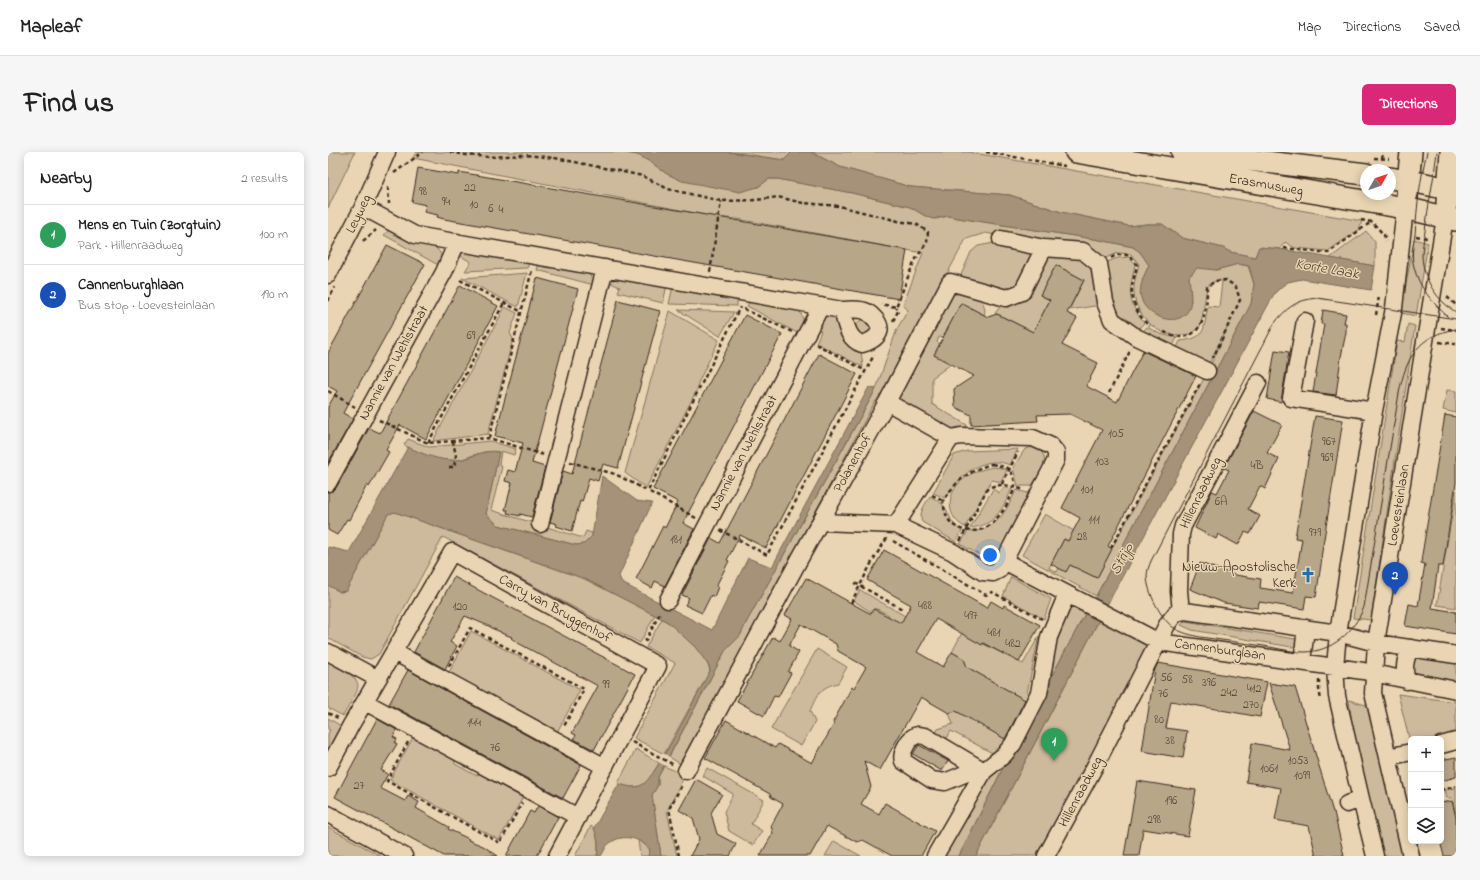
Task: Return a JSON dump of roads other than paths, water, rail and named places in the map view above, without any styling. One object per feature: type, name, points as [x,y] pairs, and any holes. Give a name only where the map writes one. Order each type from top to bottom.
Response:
[{"type":"main road","name":"Erasmusweg","points":[[1076,152],[1405,208],[1450,219]]},
{"type":"main road","name":"Erasmusweg","points":[[1182,152],[1360,173]]},
{"type":"main road","points":[[1405,208],[1399,179],[1411,152]]},
{"type":"main road","name":"Loevesteinlaan","points":[[1450,219],[1452,190],[1451,152]]},
{"type":"main road","points":[[1399,179],[1452,190]]},
{"type":"street","name":"Leyweg","points":[[328,275],[363,207],[387,152]]},
{"type":"street","points":[[363,207],[414,235],[842,310]]},
{"type":"street","points":[[1375,856],[1354,802],[1337,696],[1334,667],[1338,633],[1374,411],[1394,308],[1405,208]]},
{"type":"street","name":"Loevesteinlaan","points":[[1411,856],[1373,693],[1374,673],[1376,643],[1450,219]]},
{"type":"street","points":[[1001,239],[1044,248],[1083,251],[1100,264],[1105,302],[1112,320],[1136,337],[1207,371]]},
{"type":"street","name":"Nannie van Wehlstraat","points":[[328,483],[444,272],[457,242]]},
{"type":"street","name":"Polanenhof","points":[[680,768],[821,522],[887,402],[950,282],[1006,298],[1022,292],[1044,248]]},
{"type":"street","points":[[540,524],[605,268]]},
{"type":"street","name":"Nannie van Wehlstraat","points":[[668,600],[821,306]]},
{"type":"street","points":[[1305,321],[1291,398],[1374,411]]},
{"type":"street","name":"Hillenraadweg","points":[[1181,612],[1178,591],[1181,534],[1183,526],[1258,383]]},
{"type":"street","points":[[821,522],[896,525],[953,552],[983,572],[993,573],[999,570],[1004,561],[1056,460],[1056,452],[1051,446],[1033,438],[961,436],[951,438],[887,402]]},
{"type":"street","points":[[896,525],[951,438]]},
{"type":"street","name":"Carry van Bruggenhof","points":[[328,768],[452,552],[658,666],[557,856]]},
{"type":"street","points":[[1004,561],[1159,642]]},
{"type":"street","points":[[935,856],[982,770],[1004,755],[1013,744],[1039,693],[1049,637],[1067,594]]},
{"type":"street","points":[[1181,612],[1185,611],[1338,633],[1376,643],[1456,655]]},
{"type":"street","name":"Cannenburglaan","points":[[1181,612],[1176,613],[1172,617],[1159,642],[1374,673],[1456,690]]},
{"type":"street","points":[[1302,662],[1306,628]]},
{"type":"street","name":"Hillenraadweg","points":[[1046,856],[1077,800],[1159,642]]},
{"type":"street","points":[[1407,680],[1404,671],[1407,654],[1411,648]]},
{"type":"street","points":[[328,652],[378,679]]},
{"type":"street","points":[[394,652],[605,767]]},
{"type":"street","points":[[365,702],[578,817]]},
{"type":"street","points":[[1444,744],[1456,741]]},
{"type":"street","points":[[1388,757],[1408,753]]},
{"type":"street","points":[[328,814],[404,856]]},
{"type":"water","points":[[620,152],[729,152],[784,160],[792,152],[811,152],[840,167],[911,187],[1010,195],[1061,212],[1129,226],[1162,224],[1182,238],[1223,248],[1230,252],[1255,257],[1259,247],[1280,249],[1375,266],[1371,290],[1302,279],[1288,282],[1274,294],[1099,620],[976,856],[959,856],[1009,756],[1251,304],[1254,284],[1249,266],[1238,264],[1216,270],[1197,268],[1189,277],[1191,299],[1188,311],[1177,319],[1170,320],[1156,316],[1145,307],[1140,292],[1143,278],[1149,265],[1140,252],[1133,247],[1100,240],[948,216],[933,219],[910,207],[852,193],[777,179],[769,179],[758,187],[740,192],[682,181],[667,174],[638,155]]},
{"type":"water","points":[[869,387],[876,389],[740,636],[725,651],[658,777],[658,785],[652,795],[661,856],[648,856],[650,850],[642,842],[632,838],[620,838],[610,843],[601,856],[597,856],[598,842],[594,828],[619,784],[630,787],[642,785],[657,767],[710,671],[709,666],[696,648],[668,622],[585,579],[395,512],[388,514],[346,591],[340,592],[328,585],[328,547],[349,552],[408,447],[431,456],[450,460],[462,459],[493,451],[499,452],[486,514],[498,525],[576,545],[584,544],[592,536],[602,476],[637,501],[652,503],[619,576],[622,583],[712,630],[748,558],[772,567]]},
{"type":"tram line","points":[[1427,152],[1422,172],[1418,203],[1413,263],[1419,282],[1432,301],[1448,317]]},
{"type":"tram line","points":[[1437,152],[1423,247],[1423,265],[1428,281],[1437,296],[1456,312]]},
{"type":"tram line","points":[[1456,319],[1317,298],[1297,303],[1283,313],[1274,324],[1151,561],[1147,576],[1149,590],[1160,612],[1169,624],[1174,628],[1190,635],[1299,652],[1314,651],[1324,648],[1341,639],[1348,632],[1360,616],[1364,607],[1402,380],[1410,359],[1423,343],[1443,332],[1456,329]]},
{"type":"place","name":"Nieuw-Apostolische Kerk","points":[[1308,575]]},
{"type":"place","name":"Cannenburghlaan","points":[[1395,595]]},
{"type":"place","name":"Mens en Tuin (zorgtuin)","points":[[1054,761]]},
{"type":"water label","name":"Korte Laak","points":[[1327,269]]},
{"type":"water label","name":"Strijp","points":[[1122,559]]}]
